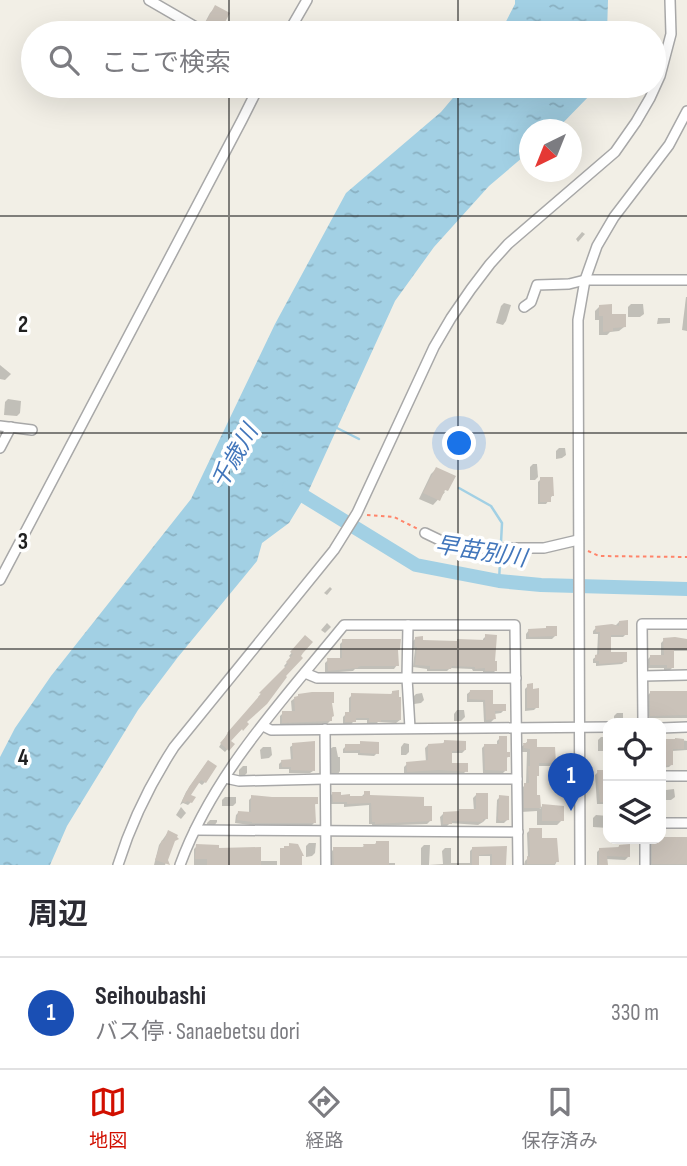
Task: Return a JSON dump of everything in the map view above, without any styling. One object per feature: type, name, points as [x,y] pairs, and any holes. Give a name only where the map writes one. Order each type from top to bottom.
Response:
[{"type":"street","points":[[149,0],[185,21]]},
{"type":"street","points":[[295,21],[307,0]]},
{"type":"street","points":[[666,53],[671,34],[670,0]]},
{"type":"street","points":[[0,580],[253,98]]},
{"type":"street","points":[[118,865],[139,810],[174,747],[334,550],[357,513],[434,347],[471,289],[508,244],[615,152],[650,98]]},
{"type":"street","points":[[580,865],[578,320],[584,280],[597,246],[669,145],[687,111]]},
{"type":"street","points":[[524,307],[531,302],[537,285],[569,284],[584,280],[687,280]]},
{"type":"street","points":[[0,426],[32,430]]},
{"type":"street","points":[[0,448],[11,427]]},
{"type":"street","points":[[425,533],[450,545],[476,548],[578,545]]},
{"type":"street","points":[[643,718],[642,624],[687,624]]},
{"type":"street","points":[[180,865],[212,798],[241,753],[344,625],[515,625],[519,865]]},
{"type":"street","points":[[408,625],[410,729]]},
{"type":"street","points":[[305,673],[317,678],[516,678]]},
{"type":"street","points":[[643,676],[687,676]]},
{"type":"street","points":[[263,726],[271,730],[603,727]]},
{"type":"street","points":[[666,727],[687,727]]},
{"type":"street","points":[[325,729],[326,865]]},
{"type":"street","points":[[666,776],[687,776]]},
{"type":"street","points":[[225,778],[239,782],[517,779]]},
{"type":"street","points":[[666,823],[687,823]]},
{"type":"street","points":[[195,830],[518,832]]},
{"type":"street","points":[[645,844],[645,865]]},
{"type":"path","points":[[357,513],[394,517],[425,533]]},
{"type":"path","points":[[578,545],[599,556],[687,557]]},
{"type":"water","points":[[515,0],[608,0],[607,21],[506,21]]},
{"type":"water","name":"千歳川","points":[[453,98],[587,98],[567,119],[519,119],[519,160],[489,186],[434,247],[395,301],[309,490],[289,523],[262,543],[257,561],[138,710],[67,826],[50,865],[0,865],[0,757],[15,728],[51,676],[191,499],[275,324],[346,193],[441,112]]},
{"type":"building","points":[[215,5],[230,13],[226,21],[207,21]]},
{"type":"building","points":[[612,304],[612,314],[626,314],[626,327],[603,332],[603,316],[599,316],[599,305]]},
{"type":"building","points":[[436,467],[456,476],[440,501],[423,493]]},
{"type":"building","points":[[540,477],[553,477],[554,496],[551,496],[551,502],[540,502]]},
{"type":"building","points":[[628,620],[628,635],[611,635],[611,652],[627,652],[627,662],[599,664],[599,661],[595,661],[595,655],[599,654],[600,632],[596,632],[595,626],[619,626],[619,621]]},
{"type":"building","points":[[557,626],[557,636],[529,637],[528,629]]},
{"type":"building","points":[[485,634],[497,635],[497,671],[452,666],[451,669],[430,669],[430,666],[415,665],[415,637],[423,636],[423,640],[485,640]]},
{"type":"building","points":[[305,635],[313,642],[301,656],[303,658],[286,676],[267,704],[231,741],[235,744],[229,751],[220,743],[261,694],[259,693],[288,664],[286,662],[293,654],[290,652]]},
{"type":"building","points":[[663,638],[687,639],[687,649],[674,649],[674,668],[667,668],[667,665],[650,665],[650,655],[664,655]]},
{"type":"building","points":[[342,639],[401,639],[398,650],[399,666],[361,666],[328,671],[327,658],[342,658]]},
{"type":"building","points":[[533,683],[533,689],[539,688],[539,708],[527,708],[527,684]]},
{"type":"building","points":[[399,690],[401,720],[369,722],[369,718],[356,718],[356,722],[345,722],[345,712],[351,712],[351,693],[392,694],[392,691]]},
{"type":"building","points":[[470,690],[493,690],[493,704],[506,704],[506,711],[495,711],[496,719],[486,720],[485,700],[469,699]]},
{"type":"building","points":[[650,691],[687,691],[687,715],[650,716]]},
{"type":"building","points":[[312,692],[334,692],[332,721],[282,723],[282,711],[295,711],[294,697]]},
{"type":"building","points":[[499,736],[507,736],[507,752],[510,752],[510,757],[507,757],[507,771],[485,770],[484,744],[499,744]]},
{"type":"building","points":[[527,739],[537,739],[537,747],[555,747],[556,763],[539,763],[537,795],[540,795],[541,808],[524,808],[524,783],[529,783],[530,766],[530,749],[524,748],[523,743],[527,743]]},
{"type":"building","points":[[666,739],[684,739],[684,749],[673,749],[673,765],[666,766]]},
{"type":"building","points":[[444,740],[466,741],[466,750],[452,751],[452,763],[468,763],[468,772],[407,772],[406,762],[428,760],[428,744],[444,743]]},
{"type":"building","points":[[315,741],[315,771],[282,767],[281,760],[293,759],[292,743]]},
{"type":"building","points":[[360,741],[379,742],[379,754],[360,753],[360,750],[345,751],[345,744],[360,744]]},
{"type":"building","points":[[208,760],[217,766],[206,783],[201,780],[191,795],[196,797],[192,803],[185,803],[182,801],[189,787]]},
{"type":"building","points":[[597,770],[603,770],[603,802],[600,802]]},
{"type":"building","points":[[364,791],[370,791],[370,795],[424,797],[424,806],[432,806],[432,821],[375,824],[372,822],[371,803],[333,802],[332,792],[364,796]]},
{"type":"building","points":[[476,793],[488,793],[488,819],[483,819],[483,822],[452,821],[452,824],[443,824],[443,812],[476,809]]},
{"type":"building","points":[[251,795],[318,797],[318,804],[315,804],[316,823],[252,823],[237,820],[238,811],[251,812]]},
{"type":"building","points":[[499,795],[509,796],[509,820],[498,819]]},
{"type":"building","points":[[542,804],[564,806],[564,821],[542,821]]},
{"type":"building","points":[[529,828],[542,828],[542,838],[557,838],[559,862],[527,864],[527,856],[530,857]]},
{"type":"building","points":[[168,830],[178,835],[179,839],[175,841],[168,860],[170,865],[155,860]]},
{"type":"building","points":[[666,837],[687,837],[687,864],[652,864],[652,844],[666,844]]},
{"type":"building","points":[[376,841],[389,841],[389,865],[334,865],[333,847],[364,847],[363,844],[376,844]]},
{"type":"building","points":[[289,843],[298,844],[304,856],[302,865],[280,865],[280,848],[289,846]]},
{"type":"building","points":[[196,844],[219,845],[219,848],[261,847],[261,865],[207,865],[207,859],[195,859]]},
{"type":"building","points":[[630,844],[630,857],[607,856],[608,865],[599,865],[599,848]]},
{"type":"building","points":[[507,846],[506,865],[492,865],[492,854],[479,855],[479,865],[472,865],[472,847]]},
{"type":"waterway","points":[[337,428],[359,439]]},
{"type":"waterway","name":"早苗別川","points":[[289,487],[416,565],[499,581],[541,585],[687,589]]},
{"type":"waterway","points":[[459,488],[491,506],[502,523],[499,581]]},
{"type":"place","name":"Seihoubashi","points":[[571,811]]}]
